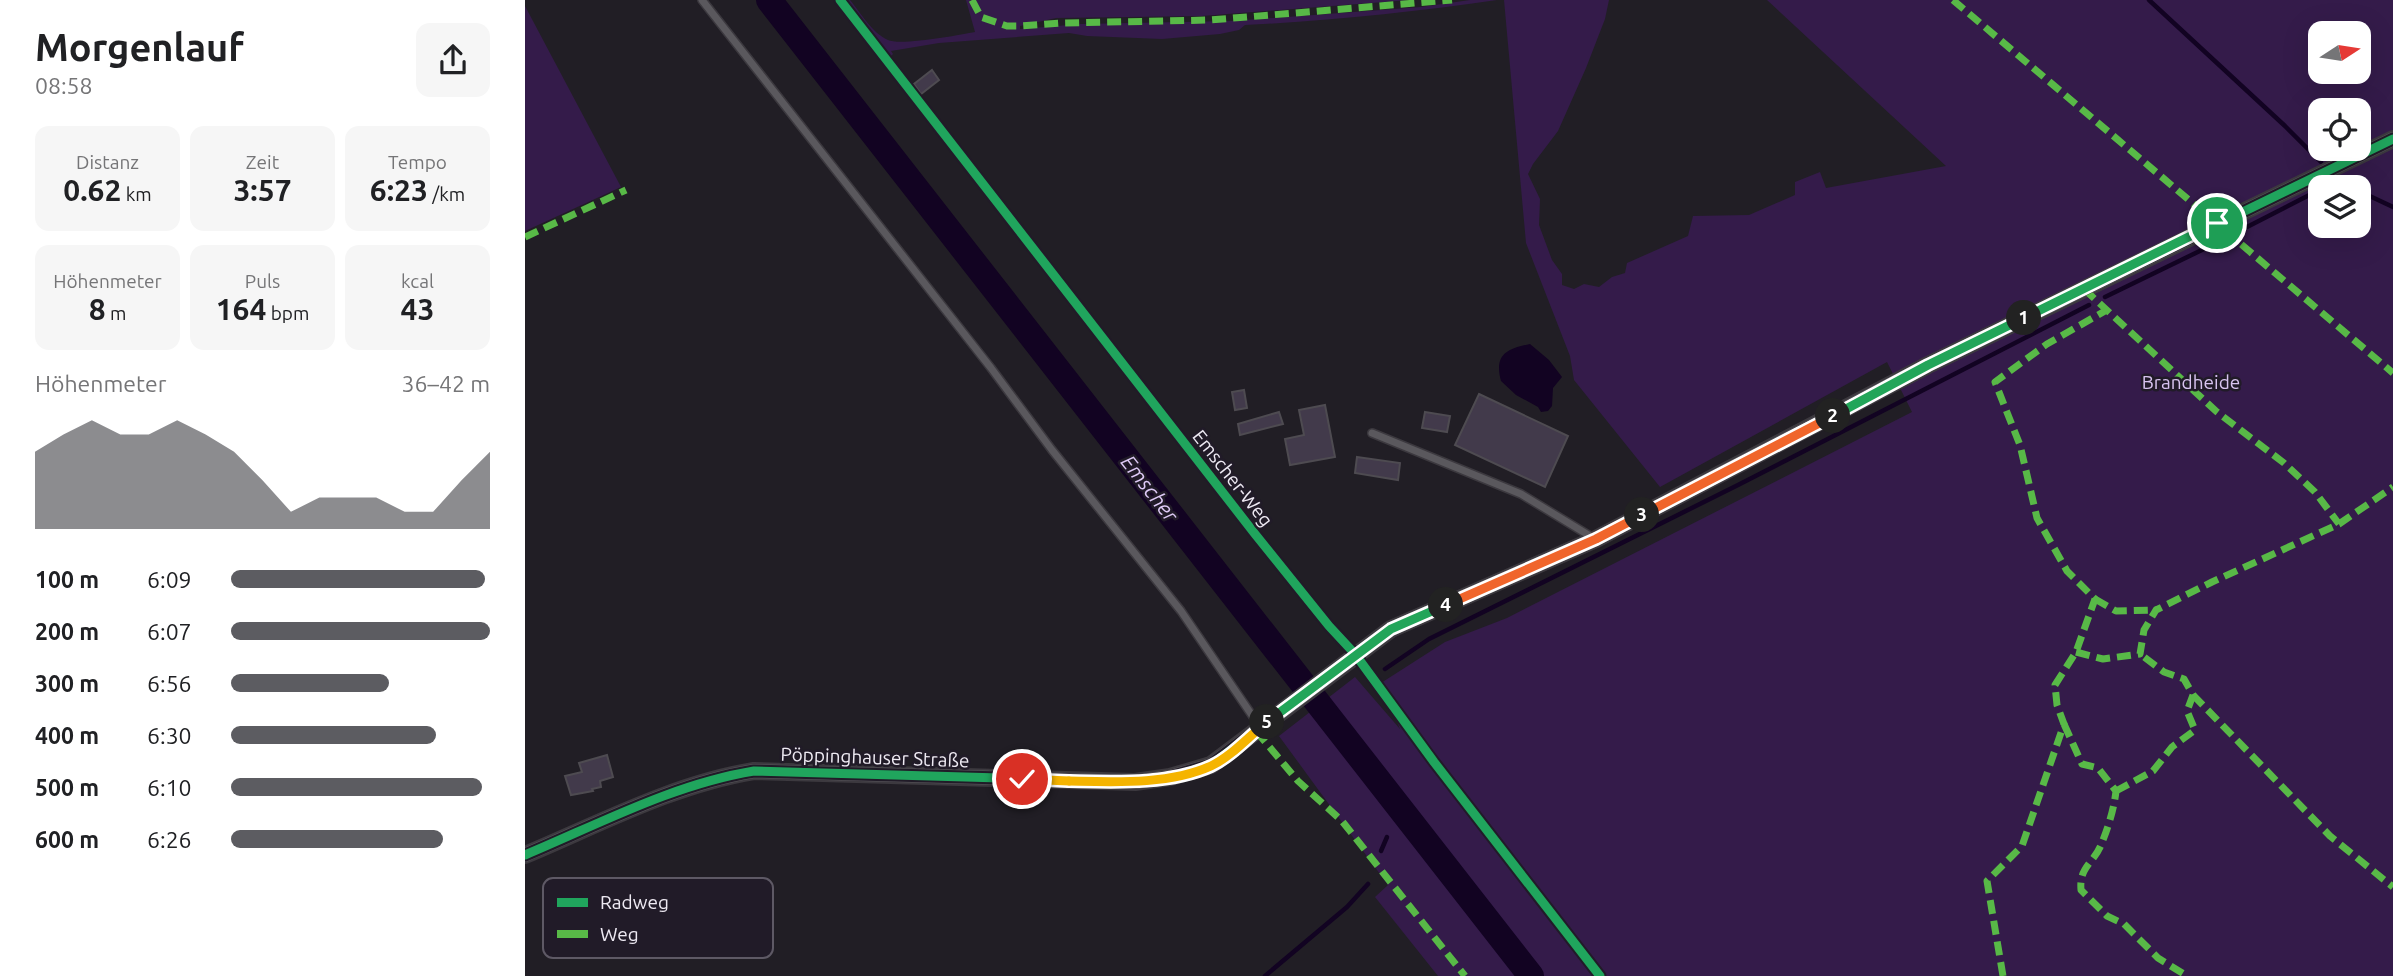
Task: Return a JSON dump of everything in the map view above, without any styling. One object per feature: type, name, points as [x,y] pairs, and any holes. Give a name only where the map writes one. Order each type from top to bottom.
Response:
[{"type":"street","name":"Pöppinghauser Straße","points":[[525,855],[689,787],[722,776],[754,771],[1135,782],[1170,777],[1211,765],[1391,629],[1596,539],[1928,365],[2393,139]]},
{"type":"lane","points":[[702,0],[991,368],[1052,450],[1181,611],[1262,726]]},
{"type":"lane","points":[[1372,433],[1521,494],[1596,539]]},
{"type":"green space","points":[[843,0],[850,0],[882,37],[904,42],[975,32],[966,0],[1410,0],[1202,16],[1056,18],[1020,26],[1020,29],[1081,24],[1231,21],[1421,7],[1470,0],[1497,0],[1371,16],[1245,25],[1239,30],[1220,34],[1162,39],[1069,33],[939,43],[891,51],[893,54],[889,58]]},
{"type":"green space","name":"Brandheide","points":[[1504,0],[1609,0],[1605,19],[1586,68],[1558,131],[1528,174],[1540,199],[1539,225],[1552,260],[1562,274],[1562,285],[1574,289],[1584,284],[1599,287],[1612,277],[1625,273],[1627,263],[1688,236],[1693,216],[1749,215],[1795,195],[1795,182],[1820,172],[1826,188],[1946,166],[1767,0],[2393,0],[2393,976],[1438,976],[1375,897],[1388,885],[1279,736],[1355,677],[1400,729],[1381,683],[1445,642],[1507,618],[1912,412],[1887,362],[1660,487],[1574,380],[1570,356],[1526,243]]},
{"type":"green space","points":[[525,6],[621,187],[525,231]]},
{"type":"shaded area","points":[[1530,344],[1549,360],[1562,377],[1553,388],[1552,406],[1548,411],[1541,412],[1538,407],[1516,395],[1501,381],[1499,365],[1504,355],[1514,348]]},
{"type":"building","points":[[932,70],[939,80],[921,94],[914,84]]},
{"type":"building","points":[[1244,390],[1247,408],[1235,410],[1232,392]]},
{"type":"building","points":[[1479,394],[1568,436],[1545,487],[1455,445]]},
{"type":"building","points":[[1325,405],[1335,457],[1290,465],[1285,439],[1304,435],[1299,410]]},
{"type":"building","points":[[1279,412],[1283,424],[1240,435],[1238,424]]},
{"type":"building","points":[[1425,412],[1450,416],[1447,432],[1422,428]]},
{"type":"building","points":[[1357,457],[1400,463],[1398,480],[1355,473]]},
{"type":"building","points":[[607,755],[613,777],[600,781],[601,787],[592,789],[593,791],[571,795],[565,776],[582,772],[579,763]]},
{"type":"waterway","name":"Emscher","points":[[769,0],[1531,976]]},
{"type":"waterway","points":[[2149,0],[2321,162]]},
{"type":"waterway","points":[[2247,227],[2308,196]]},
{"type":"waterway","points":[[2371,197],[2393,207]]},
{"type":"waterway","points":[[2105,297],[2208,247]]},
{"type":"waterway","points":[[1385,669],[1429,639],[1738,485],[2089,305]]},
{"type":"waterway","points":[[1327,715],[1335,708]]},
{"type":"waterway","points":[[1396,820],[1403,813]]},
{"type":"waterway","points":[[1381,851],[1387,837]]},
{"type":"waterway","points":[[1265,976],[1347,907],[1368,884]]},
{"type":"marked path","points":[[972,0],[981,17],[1007,26],[1210,20],[1452,0]]},
{"type":"marked path","points":[[1953,0],[2393,373]]},
{"type":"marked path","points":[[525,237],[626,190]]},
{"type":"marked path","points":[[2084,289],[2217,412],[2284,463],[2315,492],[2339,524]]},
{"type":"marked path","points":[[2003,976],[1987,881],[2022,846],[2064,724],[2057,705],[2055,685],[2076,652],[2095,599],[2067,571],[2037,518],[2020,445],[1995,382],[2047,344],[2105,311]]},
{"type":"marked path","points":[[2076,652],[2103,659],[2140,654],[2144,630],[2156,610],[2339,524],[2393,487]]},
{"type":"marked path","points":[[2095,599],[2116,611],[2156,610]]},
{"type":"marked path","points":[[2116,791],[2153,771],[2172,747],[2195,730],[2187,711],[2193,695],[2184,679],[2164,672],[2140,654]]},
{"type":"marked path","points":[[2193,695],[2330,836],[2393,887]]},
{"type":"marked path","points":[[2064,724],[2082,764],[2098,768],[2116,791],[2106,832],[2098,851],[2084,871],[2081,890],[2107,916],[2124,924],[2158,958],[2187,976]]},
{"type":"marked path","points":[[1256,731],[1298,781],[1342,821],[1465,976]]},
{"type":"cycle path","name":"Emscher-Weg","points":[[840,0],[1255,534],[1355,654],[1434,762],[1600,976]]},
{"type":"cycle path","points":[[525,855],[666,795],[724,777],[754,771],[1135,782],[1170,777],[1211,765],[1391,629],[1596,539],[1928,365],[2393,139]]},
{"type":"route","points":[[1022,779],[1135,782],[1170,777],[1211,765],[1391,629],[1596,539],[1928,365],[2217,223]]}]
